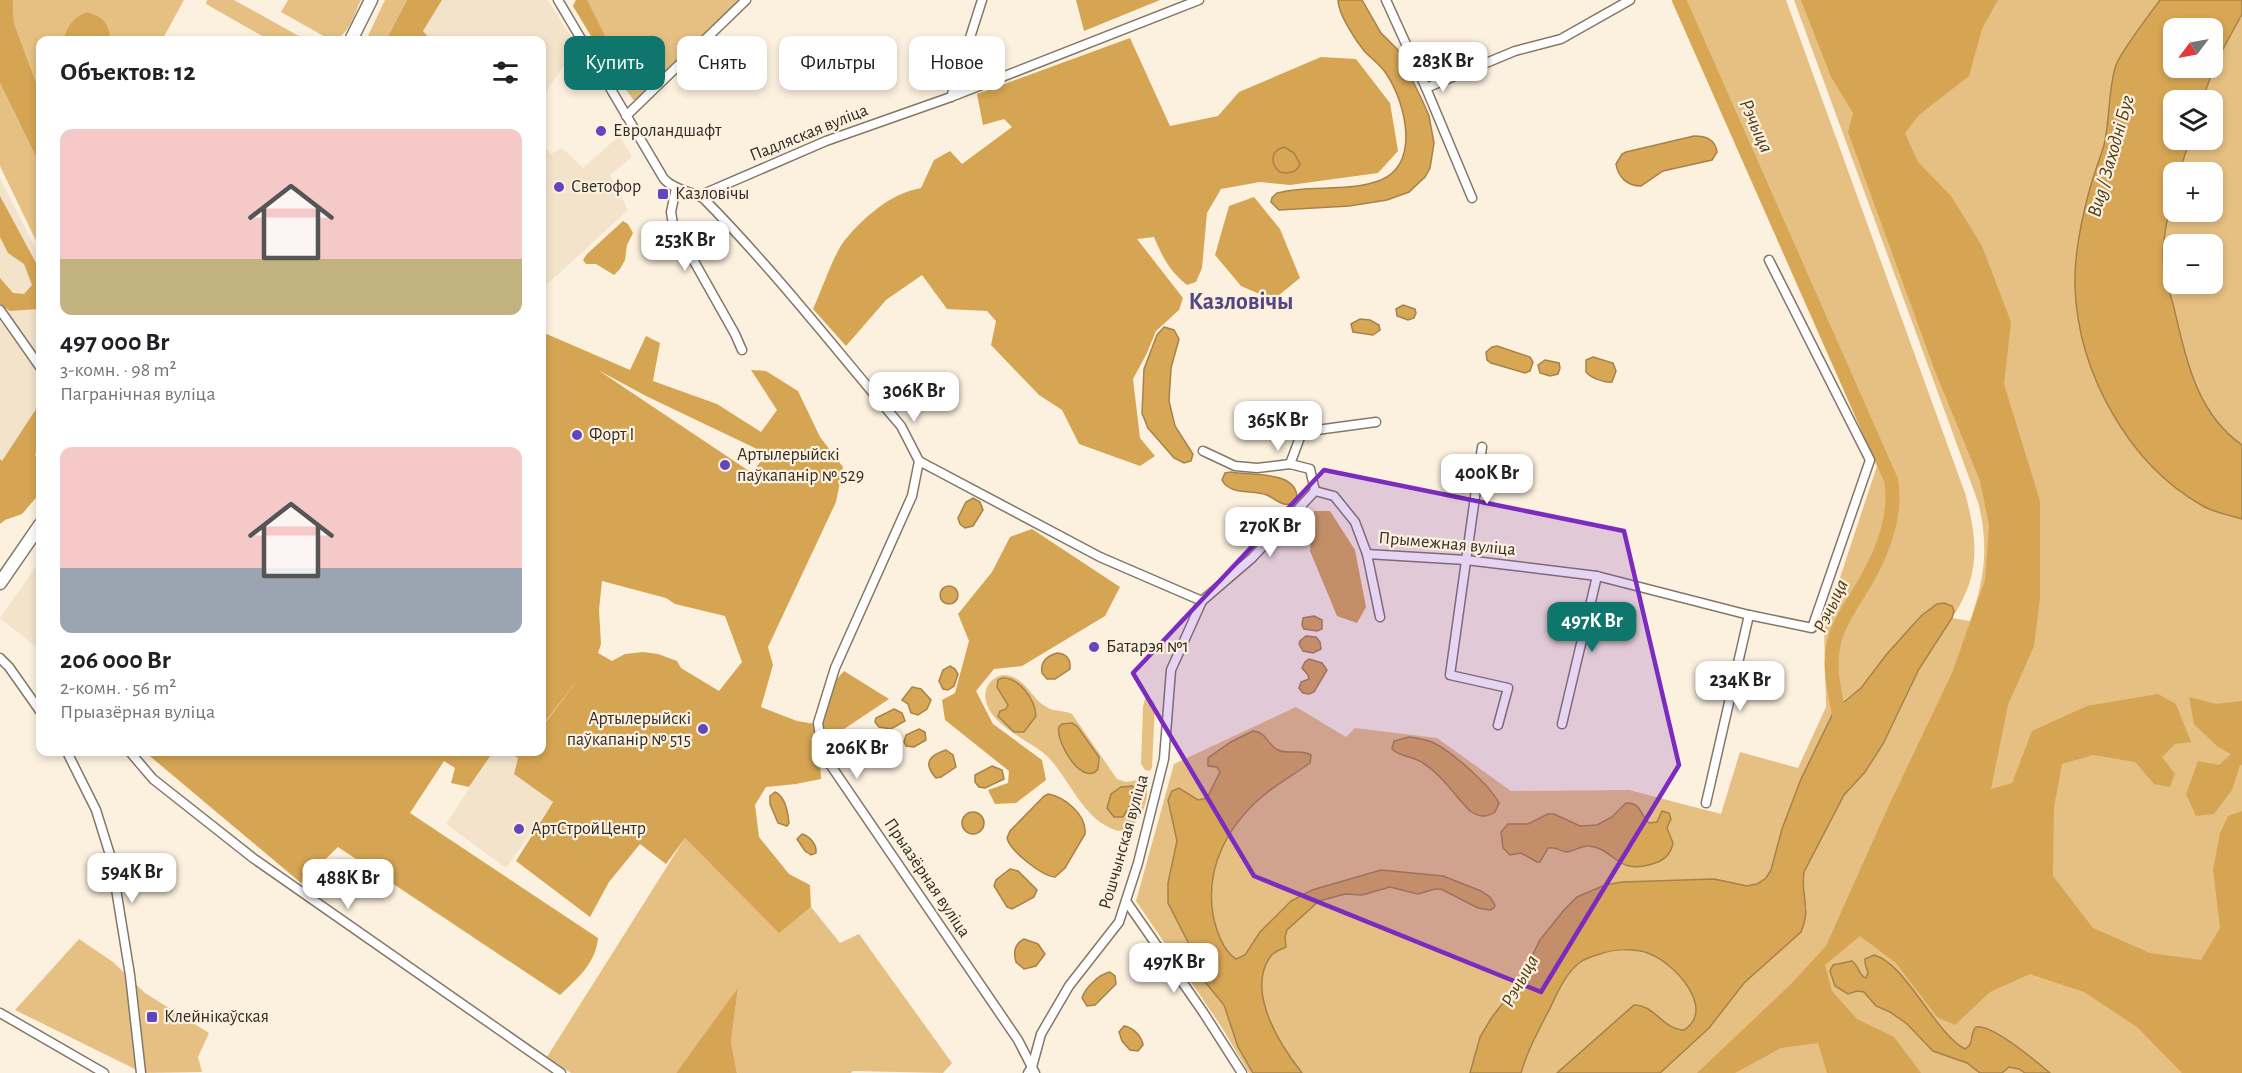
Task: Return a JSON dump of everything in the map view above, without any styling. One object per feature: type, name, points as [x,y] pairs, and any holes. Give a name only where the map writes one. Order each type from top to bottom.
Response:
[{"type":"main road","points":[[353,36],[371,0]]},
{"type":"main road","points":[[0,583],[36,531]]},
{"type":"street","points":[[558,0],[664,179],[676,188],[690,194],[701,195],[738,235],[901,426],[919,461],[1100,557],[1202,601],[1252,558],[1315,491],[1310,469],[1290,464],[1257,468],[1235,466],[1203,451]]},
{"type":"street","points":[[626,117],[746,0]]},
{"type":"street","points":[[951,97],[982,0]]},
{"type":"street","name":"Падляская вуліца","points":[[701,195],[826,141],[951,97],[1200,0]]},
{"type":"street","points":[[1386,0],[1472,198]]},
{"type":"street","points":[[1426,88],[1515,51],[1561,39],[1630,0]]},
{"type":"street","points":[[676,188],[671,212],[673,224],[742,350]]},
{"type":"street","name":"Прымежная вуліца","points":[[1315,491],[1334,496],[1355,522],[1367,554],[1466,560],[1597,576],[1749,615],[1812,628],[1870,460],[1769,260]]},
{"type":"street","points":[[0,310],[36,361]]},
{"type":"street","points":[[1290,464],[1302,432],[1376,422]]},
{"type":"street","points":[[1482,447],[1450,675],[1508,688],[1498,725]]},
{"type":"street","name":"Прыазёрная вуліца","points":[[919,461],[912,496],[835,668],[818,723],[823,754],[1018,1040],[1032,1071]]},
{"type":"street","points":[[1367,554],[1380,617]]},
{"type":"street","points":[[1562,724],[1597,576]]},
{"type":"street","name":"Рошчынская вуліца","points":[[1032,1071],[1041,1034],[1069,986],[1119,922],[1138,863],[1164,759],[1170,670],[1202,601]]},
{"type":"street","points":[[1706,803],[1749,615]]},
{"type":"street","points":[[0,658],[36,705]]},
{"type":"street","points":[[69,756],[96,810],[111,858],[130,975],[141,1073]]},
{"type":"street","points":[[133,756],[153,779],[253,858],[561,1073]]},
{"type":"street","points":[[1126,901],[1242,1073]]},
{"type":"street","points":[[0,1013],[104,1073]]},
{"type":"highlighted area","points":[[1324,470],[1624,531],[1679,765],[1541,992],[1254,876],[1133,673]]},
{"type":"shaded area","points":[[0,0],[13,0],[14,23],[36,82],[36,157],[0,83]]},
{"type":"shaded area","points":[[13,0],[184,0],[164,36],[36,36],[36,82],[14,23]]},
{"type":"shaded area","points":[[207,0],[234,0],[299,36],[262,36],[206,4]]},
{"type":"shaded area","points":[[288,0],[361,0],[353,19],[341,36],[324,36],[281,12]]},
{"type":"shaded area","points":[[385,0],[407,0],[388,36],[368,36]]},
{"type":"shaded area","points":[[407,0],[442,0],[423,31],[427,36],[388,36]]},
{"type":"shaded area","points":[[442,0],[548,0],[570,36],[564,36],[564,66],[546,91],[546,36],[427,36],[423,31]]},
{"type":"shaded area","points":[[576,0],[739,0],[703,36],[677,36],[677,62],[665,74],[665,36],[591,36],[573,6]]},
{"type":"shaded area","points":[[576,0],[587,0],[605,36],[591,36],[573,6]]},
{"type":"shaded area","points":[[1076,0],[1160,0],[1084,31]]},
{"type":"shaded area","points":[[1674,0],[1786,0],[1965,493],[1973,527],[1974,557],[1968,587],[1952,618],[1970,621],[1979,591],[1984,562],[1984,533],[1978,502],[1794,0],[2160,0],[2128,45],[2115,68],[2104,145],[2081,224],[2075,287],[2079,324],[2089,361],[2103,397],[2123,430],[2147,461],[2175,486],[2207,506],[2242,519],[2242,1073],[1660,1073],[1709,1028],[1744,983],[1801,932],[1807,908],[1802,884],[1809,861],[1844,795],[1865,772],[1883,744],[1919,669],[1936,644],[1921,616],[1886,655],[1861,688],[1841,702],[1830,718],[1801,779],[1782,829],[1771,870],[1766,878],[1757,884],[1747,886],[1727,882],[1622,882],[1591,890],[1577,897],[1540,940],[1520,981],[1501,1004],[1480,1037],[1470,1073],[1249,1073],[1221,1026],[1136,901],[1174,764],[1296,707],[1346,737],[1355,728],[1437,738],[1511,791],[1629,790],[1721,814],[1740,752],[1798,768],[1826,707],[1824,626],[1877,466]]},
{"type":"shaded area","points":[[1801,0],[1998,0],[1982,29],[1969,76],[1919,115],[1905,133],[1918,162],[1951,196],[1982,246],[2011,322],[2004,384],[2040,501],[2040,598],[2034,646],[2008,705],[1991,789],[2012,783],[2032,731],[2087,706],[2158,694],[2176,704],[2191,742],[2175,744],[2162,757],[2175,774],[2170,787],[2154,784],[2135,762],[2093,755],[2062,764],[2054,807],[2053,876],[2093,928],[2150,953],[2201,960],[2220,928],[2213,869],[2220,833],[2228,816],[2242,811],[2242,1073],[2182,1073],[2137,1027],[2084,992],[2030,974],[1990,992],[1955,1025],[1937,1017],[1896,963],[1860,936],[1825,965],[1832,991],[1857,1019],[1894,1037],[1921,1073],[1827,1073],[1818,1043],[1781,1048],[1735,1073],[1697,1073],[1790,985],[1826,946],[1889,805],[1952,673],[1985,580],[1989,525],[1980,481],[1935,371],[1848,132],[1853,113],[1831,77]]},
{"type":"shaded area","points":[[87,12],[98,17],[105,22],[110,36],[65,36],[71,23]]},
{"type":"shaded area","points":[[2242,14],[2242,445],[2226,431],[2202,399],[2188,363],[2170,294],[2223,294],[2223,234],[2164,234],[2166,222],[2223,222],[2223,162],[2182,162],[2187,150],[2223,150],[2223,90],[2206,90],[2210,78],[2223,78],[2223,49]]},
{"type":"shaded area","points":[[1130,38],[1170,126],[1218,116],[1239,92],[1321,57],[1356,59],[1390,103],[1398,151],[1378,173],[1290,185],[1260,182],[1221,189],[1207,213],[1202,268],[1196,282],[1187,285],[1171,269],[1154,237],[1137,239],[1183,298],[1179,310],[1156,331],[1133,379],[1140,438],[1155,456],[1140,466],[1079,444],[1062,410],[1039,395],[991,345],[996,321],[987,311],[947,309],[922,275],[886,300],[846,346],[813,309],[841,246],[852,231],[869,215],[899,195],[921,188],[934,160],[950,151],[962,164],[1012,127],[1004,119],[983,125],[977,94],[988,90],[1005,90],[1005,84]]},
{"type":"shaded area","points":[[0,83],[36,157],[36,241],[0,166]]},
{"type":"shaded area","points":[[626,90],[649,90],[636,103]]},
{"type":"shaded area","points":[[619,136],[632,157],[610,175],[628,210],[546,285],[546,148],[551,154],[562,148],[583,168]]},
{"type":"shaded area","points":[[0,178],[36,249],[36,409],[0,464]]},
{"type":"shaded area","points":[[0,196],[36,263],[36,309],[10,311],[0,304],[0,278],[13,293],[24,294],[32,285],[24,264],[8,253],[0,237]]},
{"type":"shaded area","points":[[1254,197],[1280,229],[1300,278],[1273,300],[1241,286],[1215,255],[1229,206]]},
{"type":"shaded area","points":[[623,221],[628,224],[633,233],[620,269],[614,275],[596,264],[586,264],[583,260],[587,254]]},
{"type":"shaded area","points":[[546,334],[630,370],[646,336],[660,343],[653,381],[717,404],[761,432],[777,410],[751,370],[766,371],[798,391],[820,437],[843,467],[836,502],[768,647],[773,665],[761,707],[797,721],[821,725],[833,683],[844,671],[889,699],[826,741],[820,761],[821,779],[766,787],[755,805],[759,837],[789,874],[810,885],[811,907],[779,933],[685,838],[666,864],[640,844],[609,882],[590,917],[516,861],[553,802],[514,774],[518,758],[514,756],[546,756],[546,722],[585,670],[546,721]],"holes":[[[598,370],[646,396],[759,450],[760,462],[752,473]],[[602,581],[666,598],[675,604],[725,616],[742,662],[719,691],[681,668],[677,661],[658,654],[643,652],[625,654],[612,661],[598,653],[601,644],[599,610]]]},
{"type":"shaded area","points":[[36,409],[36,498],[22,514],[0,524],[0,459],[2,461]]},
{"type":"shaded area","points":[[1314,511],[1330,511],[1355,550],[1366,607],[1357,623],[1337,616],[1310,551]]},
{"type":"shaded area","points":[[1032,529],[1120,587],[1105,616],[1022,666],[994,669],[976,691],[993,724],[1042,760],[1046,780],[1016,803],[995,804],[988,790],[1008,783],[1009,771],[945,720],[942,700],[955,693],[969,641],[958,614],[992,572],[1010,537]]},
{"type":"shaded area","points":[[36,567],[36,647],[0,618]]},
{"type":"shaded area","points":[[1002,675],[1017,679],[1048,708],[1072,714],[1117,779],[1126,782],[1139,780],[1146,785],[1144,808],[1135,823],[1122,831],[1104,825],[1086,808],[1048,757],[998,721],[990,712],[986,701],[986,690],[992,680]]},
{"type":"shaded area","points":[[2189,697],[2216,704],[2242,701],[2242,765],[2240,765],[2232,790],[2214,814],[2196,816],[2186,794],[2198,761],[2219,765],[2231,754],[2218,747],[2194,724]]},
{"type":"shaded area","points":[[1148,698],[1155,705],[1150,771],[1145,770],[1141,764],[1143,707],[1145,699]]},
{"type":"shaded area","points":[[150,756],[490,756],[469,787],[451,783],[455,768],[444,761],[410,813],[598,938],[590,963],[560,995],[338,847],[301,883]]},
{"type":"shaded area","points":[[490,756],[518,758],[514,774],[553,802],[506,868],[446,824]]},
{"type":"shaded area","points":[[685,838],[779,932],[811,907],[840,943],[859,934],[952,1063],[943,1073],[853,1071],[851,1073],[737,1073],[731,1042],[738,989],[676,1073],[571,1073],[547,1057]]},
{"type":"shaded area","points":[[79,939],[113,962],[145,993],[209,1033],[198,1057],[202,1072],[143,1073],[15,1010]]},
{"type":"shaded area","points":[[1630,950],[1658,958],[1675,971],[1693,997],[1697,1014],[1694,1022],[1683,1030],[1673,1029],[1648,1008],[1634,1005],[1557,1073],[1521,1073],[1546,1013],[1572,970],[1580,962],[1592,956]]},
{"type":"shaded area","points":[[738,988],[731,1042],[737,1073],[676,1073]]},
{"type":"water","points":[[1338,0],[1362,0],[1381,33],[1397,49],[1429,116],[1434,143],[1430,168],[1425,177],[1409,192],[1387,200],[1349,206],[1279,210],[1271,202],[1277,193],[1290,190],[1355,186],[1381,180],[1393,172],[1401,160],[1405,146],[1404,116],[1394,87],[1385,71],[1365,52],[1353,34],[1344,20]]},
{"type":"water","name":"Bug / Заходні Буг","points":[[2160,0],[2242,0],[2242,14],[2223,49],[2223,18],[2163,18],[2163,78],[2210,78],[2206,90],[2163,90],[2163,150],[2187,150],[2182,162],[2163,162],[2163,222],[2167,222],[2165,234],[2163,234],[2163,294],[2170,294],[2188,363],[2203,400],[2226,432],[2242,445],[2242,519],[2203,506],[2176,488],[2130,441],[2097,383],[2078,319],[2075,275],[2081,224],[2104,145],[2115,68],[2128,45]]},
{"type":"water","points":[[1694,136],[1712,141],[1717,152],[1712,160],[1663,171],[1641,186],[1627,182],[1619,173],[1616,164],[1626,152]]},
{"type":"water","points":[[1284,147],[1294,153],[1300,164],[1292,172],[1280,172],[1273,162],[1276,151]]},
{"type":"water","points":[[1403,305],[1415,309],[1414,318],[1408,320],[1397,316],[1396,309]]},
{"type":"water","points":[[1360,319],[1370,320],[1379,325],[1380,330],[1373,335],[1353,332],[1351,324]]},
{"type":"water","points":[[1164,327],[1174,330],[1179,339],[1171,368],[1169,401],[1175,426],[1193,454],[1191,461],[1184,463],[1174,458],[1148,428],[1142,413],[1144,369],[1157,335]]},
{"type":"water","points":[[1497,346],[1530,357],[1533,362],[1530,371],[1525,373],[1487,360],[1486,352]]},
{"type":"water","points":[[1593,357],[1613,363],[1616,371],[1612,382],[1598,380],[1586,372],[1586,360]]},
{"type":"water","points":[[1545,360],[1559,363],[1558,374],[1550,376],[1540,373],[1538,365]]},
{"type":"water","points":[[1225,473],[1282,479],[1290,483],[1297,499],[1292,504],[1283,504],[1261,493],[1230,488],[1222,480]]},
{"type":"water","points":[[973,498],[980,502],[983,510],[973,526],[965,528],[960,524],[958,518],[966,502]]},
{"type":"water","points":[[949,586],[955,589],[958,595],[955,601],[949,604],[943,601],[940,595],[943,589]]},
{"type":"water","points":[[1944,603],[1952,606],[1954,611],[1952,618],[1919,669],[1883,744],[1865,772],[1844,795],[1804,872],[1806,915],[1801,932],[1744,983],[1709,1028],[1660,1073],[1557,1073],[1634,1005],[1647,1008],[1677,1029],[1684,1030],[1693,1021],[1696,1011],[1694,999],[1680,976],[1670,967],[1660,959],[1644,952],[1612,951],[1583,960],[1573,968],[1560,987],[1536,1035],[1521,1073],[1470,1073],[1480,1037],[1492,1017],[1520,981],[1540,940],[1577,897],[1605,885],[1622,882],[1714,879],[1747,886],[1757,884],[1766,878],[1771,870],[1782,829],[1801,779],[1835,709],[1861,688],[1886,655],[1921,616],[1937,604]]},
{"type":"water","points":[[1314,616],[1322,620],[1322,629],[1317,631],[1304,629],[1303,618]]},
{"type":"water","points":[[1306,636],[1316,637],[1321,649],[1313,653],[1303,651],[1299,644]]},
{"type":"water","points":[[1057,653],[1068,658],[1070,669],[1055,679],[1047,679],[1042,673],[1043,663]]},
{"type":"water","points":[[1309,659],[1322,663],[1327,670],[1314,692],[1309,694],[1303,693],[1299,688],[1301,682],[1309,679],[1302,668]]},
{"type":"water","points":[[950,666],[958,674],[954,686],[948,690],[943,689],[939,681],[943,670]]},
{"type":"water","points":[[1002,678],[1020,685],[1033,703],[1036,716],[1024,732],[1014,732],[998,716],[1000,711],[1006,709],[1008,705],[997,687],[998,680]]},
{"type":"water","points":[[912,687],[921,689],[931,700],[927,709],[918,715],[911,713],[908,704],[902,700]]},
{"type":"water","points":[[894,709],[902,713],[905,721],[891,729],[879,727],[875,722],[876,718]]},
{"type":"water","points":[[1072,723],[1077,726],[1099,757],[1098,769],[1092,773],[1085,773],[1078,768],[1071,761],[1061,743],[1059,727],[1062,724]]},
{"type":"water","points":[[919,729],[925,732],[926,740],[914,747],[906,746],[904,742],[906,735]]},
{"type":"water","points":[[1253,731],[1261,733],[1273,747],[1280,751],[1303,752],[1311,755],[1310,763],[1269,791],[1251,807],[1230,833],[1216,864],[1211,897],[1213,915],[1224,946],[1236,959],[1245,955],[1260,932],[1291,901],[1312,890],[1381,870],[1443,876],[1481,891],[1490,897],[1495,905],[1490,910],[1478,908],[1441,889],[1418,894],[1390,887],[1362,895],[1345,894],[1319,901],[1287,930],[1286,947],[1270,957],[1264,971],[1262,986],[1269,1018],[1284,1048],[1302,1073],[1253,1073],[1238,1047],[1224,1005],[1201,977],[1191,948],[1168,903],[1168,883],[1177,841],[1168,800],[1172,791],[1179,788],[1198,800],[1207,798],[1220,772],[1217,767],[1208,766],[1208,758],[1231,742]]},
{"type":"water","points":[[1409,737],[1432,742],[1469,769],[1499,803],[1495,812],[1489,815],[1476,815],[1430,768],[1392,749],[1394,741]]},
{"type":"water","points":[[946,750],[953,755],[956,767],[936,778],[929,768],[930,760],[936,754]]},
{"type":"water","points":[[992,766],[1002,770],[1004,779],[985,788],[979,787],[975,782],[975,775]]},
{"type":"water","points":[[1132,786],[1138,792],[1123,817],[1114,817],[1107,808],[1111,794],[1121,787]]},
{"type":"water","points":[[775,792],[785,805],[789,823],[787,826],[778,823],[770,804],[770,796]]},
{"type":"water","points":[[1048,794],[1074,808],[1085,827],[1085,834],[1065,868],[1055,877],[1049,876],[1027,862],[1007,838],[1010,831]]},
{"type":"water","points":[[1626,803],[1635,805],[1649,823],[1657,822],[1662,811],[1669,813],[1671,819],[1667,828],[1673,843],[1665,858],[1655,863],[1632,867],[1617,861],[1605,851],[1586,846],[1566,852],[1548,848],[1540,862],[1537,862],[1521,853],[1510,855],[1503,848],[1501,832],[1508,824],[1528,824],[1548,814],[1554,814],[1580,826],[1597,825],[1612,817]]},
{"type":"water","points":[[973,812],[983,819],[984,823],[977,833],[973,834],[963,827],[962,823],[969,813]]},
{"type":"water","points":[[802,834],[812,841],[816,853],[811,855],[805,851],[797,839]]},
{"type":"water","points":[[1010,869],[1018,871],[1037,890],[1034,897],[1012,909],[1007,907],[994,886],[996,880]]},
{"type":"water","points":[[1024,939],[1038,944],[1045,954],[1036,966],[1024,969],[1016,962],[1015,952],[1018,943]]},
{"type":"water","points":[[1874,955],[1885,960],[1896,970],[1949,1037],[1960,1046],[1965,1049],[1968,1047],[1976,1027],[1983,1028],[2003,1037],[2050,1073],[2025,1073],[2009,1067],[2002,1073],[1980,1073],[1967,1063],[1933,1051],[1907,1024],[1890,1012],[1876,1006],[1864,992],[1857,991],[1848,994],[1835,986],[1830,971],[1833,965],[1852,961],[1866,978],[1868,973],[1865,959]]},
{"type":"water","points":[[1110,972],[1115,976],[1116,984],[1095,1005],[1087,1006],[1082,998],[1086,990],[1097,978]]},
{"type":"water","points":[[1124,1026],[1134,1030],[1141,1039],[1143,1045],[1138,1051],[1130,1050],[1122,1041],[1119,1032]]},
{"type":"waterway","name":"Рэчыца","points":[[1679,0],[1891,480],[1891,518],[1884,542],[1868,577],[1835,637],[1832,677],[1841,725]]},
{"type":"place","name":"Евроландшафт","points":[[601,131]]},
{"type":"place","name":"Светофор","points":[[559,187]]},
{"type":"place","name":"Казловічы","points":[[663,194]]},
{"type":"place","name":"Форт I","points":[[577,435]]},
{"type":"place","name":"Артылерыйскі паўкапанір № 529","points":[[725,465]]},
{"type":"place","name":"Батарэя №1","points":[[1094,647]]},
{"type":"place","name":"Артылерыйскі паўкапанір № 515","points":[[703,729]]},
{"type":"place","name":"АртСтройЦентр","points":[[519,829]]},
{"type":"place","name":"Клейнікаўская","points":[[152,1017]]},
{"type":"district","name":"Казловічы","points":[[1241,302]]}]
